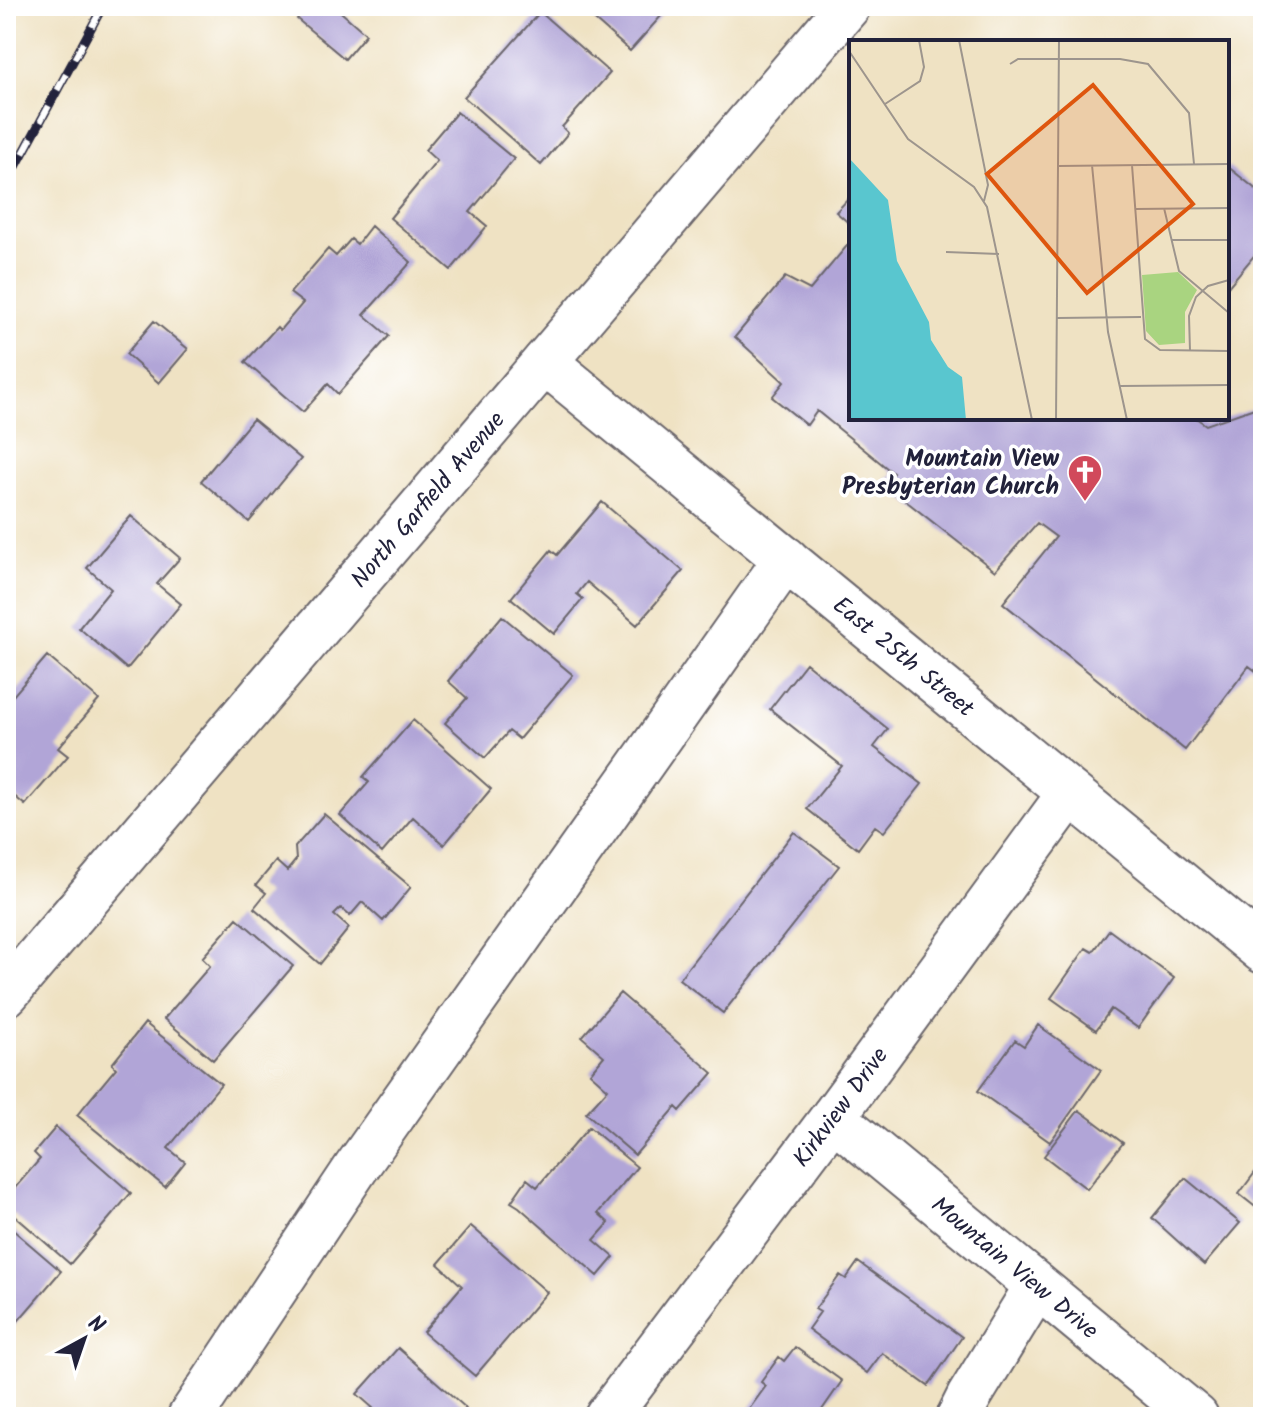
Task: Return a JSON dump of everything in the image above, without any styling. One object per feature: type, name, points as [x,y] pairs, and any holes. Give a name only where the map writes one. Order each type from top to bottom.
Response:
[{"type":"street","name":"North Garfield Avenue","points":[[6,994],[848,6]]},
{"type":"street","name":"East 25th Street","points":[[545,362],[1263,951]]},
{"type":"street","points":[[190,1417],[356,1168],[786,559]]},
{"type":"street","name":"Kirkview Drive","points":[[607,1417],[833,1117],[1070,793]]},
{"type":"street","name":"Mountain View Drive","points":[[833,1117],[1196,1417]]},
{"type":"street","points":[[959,1417],[1037,1286]]},
{"type":"building","points":[[308,6],[334,6],[366,34],[345,59],[297,19]]},
{"type":"building","points":[[579,6],[670,6],[630,51]]},
{"type":"building","points":[[540,12],[610,73],[562,127],[568,133],[541,165],[464,97]]},
{"type":"building","points":[[457,112],[514,159],[470,212],[487,226],[451,270],[390,218],[437,161],[425,150]]},
{"type":"building","points":[[1229,168],[1263,195],[1263,245],[1229,286]]},
{"type":"building","points":[[849,198],[849,223],[836,212]]},
{"type":"building","points":[[371,226],[411,262],[364,315],[389,336],[338,394],[328,384],[303,412],[245,362],[277,327],[280,330],[303,303],[290,293],[328,249],[336,256],[351,239],[357,244]]},
{"type":"building","name":"Mountain View Presbyterian Church","points":[[849,243],[849,420],[1199,420],[1206,425],[1229,420],[1229,417],[1263,405],[1263,673],[1261,675],[1249,666],[1185,750],[1003,603],[1056,537],[1037,523],[995,571],[883,483],[893,473],[817,411],[807,425],[772,397],[784,382],[735,337],[785,277],[810,290]]},
{"type":"building","points":[[154,321],[188,349],[159,383],[126,354]]},
{"type":"building","points":[[253,419],[301,459],[249,522],[201,481]]},
{"type":"building","points":[[602,502],[683,571],[637,625],[587,582],[577,594],[583,599],[554,634],[511,598],[551,550],[557,555]]},
{"type":"building","points":[[131,516],[180,558],[157,584],[181,604],[127,669],[79,628],[111,589],[87,568]]},
{"type":"building","points":[[502,616],[573,675],[519,739],[509,731],[485,758],[445,723],[467,698],[448,681]]},
{"type":"building","points":[[47,656],[99,700],[58,748],[68,756],[25,805],[6,789],[6,704]]},
{"type":"building","points":[[806,663],[888,729],[874,747],[922,784],[884,832],[875,826],[858,849],[807,809],[842,766],[770,709]]},
{"type":"building","points":[[413,720],[491,789],[444,845],[413,817],[382,853],[340,815],[369,782],[363,777]]},
{"type":"building","points":[[324,814],[411,887],[383,921],[362,902],[350,916],[341,908],[334,915],[349,928],[320,964],[254,908],[266,893],[256,885],[276,861],[287,871],[296,860],[295,847]]},
{"type":"building","points":[[794,832],[839,866],[723,1013],[679,979]]},
{"type":"building","points":[[237,918],[293,966],[213,1060],[164,1019],[210,966],[202,958]]},
{"type":"building","points":[[1109,930],[1174,978],[1138,1028],[1111,1009],[1096,1030],[1051,998],[1086,948],[1093,952]]},
{"type":"building","points":[[620,993],[713,1073],[680,1111],[676,1107],[635,1155],[586,1113],[608,1089],[590,1073],[604,1056],[582,1037]]},
{"type":"building","points":[[145,1023],[221,1084],[168,1148],[185,1162],[165,1187],[77,1115],[116,1068],[112,1064]]},
{"type":"building","points":[[1038,1025],[1101,1070],[1050,1142],[978,1091],[1015,1040],[1024,1046]]},
{"type":"building","points":[[1079,1110],[1123,1143],[1087,1189],[1044,1156]]},
{"type":"building","points":[[56,1127],[131,1193],[70,1264],[6,1208],[6,1198],[40,1159],[34,1153]]},
{"type":"building","points":[[589,1127],[637,1167],[598,1213],[609,1223],[594,1240],[614,1257],[598,1276],[511,1202],[527,1179],[537,1187]]},
{"type":"building","points":[[1259,1167],[1263,1171],[1263,1213],[1239,1194]]},
{"type":"building","points":[[1185,1178],[1240,1223],[1204,1265],[1152,1218]]},
{"type":"building","points":[[6,1224],[61,1271],[6,1335]]},
{"type":"building","points":[[471,1226],[547,1292],[475,1376],[423,1332],[462,1286],[438,1264]]},
{"type":"building","points":[[858,1262],[962,1337],[928,1386],[882,1353],[867,1373],[808,1329],[820,1312],[815,1309],[840,1275],[846,1279]]},
{"type":"building","points":[[795,1347],[842,1381],[817,1417],[754,1417],[747,1412],[766,1386],[761,1382],[779,1357],[784,1361]]},
{"type":"building","points":[[398,1348],[466,1408],[458,1417],[365,1417],[373,1408],[357,1394]]},
{"type":"railway","points":[[6,185],[103,6]]},
{"type":"place","name":"Mountain View Presbyterian Church","points":[[1085,503]]}]
